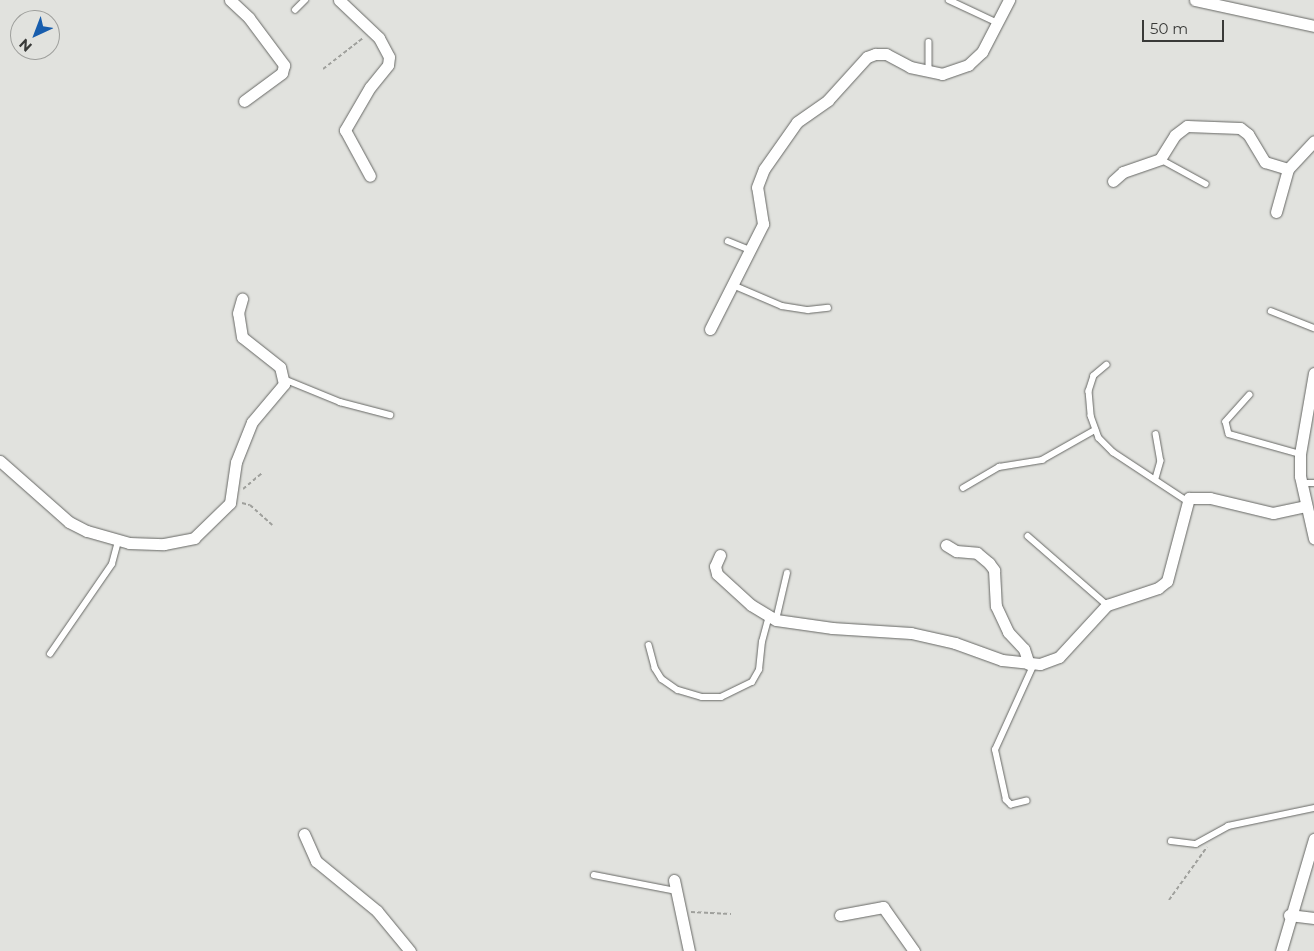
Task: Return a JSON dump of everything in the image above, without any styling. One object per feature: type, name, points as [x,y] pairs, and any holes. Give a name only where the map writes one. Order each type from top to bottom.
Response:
[{"type":"street","points":[[230,0],[249,18],[284,65],[282,73],[244,101]]},
{"type":"street","points":[[339,0],[372,32],[389,57],[388,65],[370,87],[345,130],[370,176]]},
{"type":"street","points":[[710,329],[764,218],[757,187],[780,142],[797,122],[828,100],[868,57],[886,54],[910,67],[949,73],[968,65],[982,52],[1009,0]]},
{"type":"street","points":[[1195,0],[1314,26]]},
{"type":"street","points":[[1113,181],[1123,172],[1160,159],[1174,135],[1187,126],[1240,128],[1248,134],[1265,162],[1288,169]]},
{"type":"street","points":[[1276,212],[1288,169],[1314,140]]},
{"type":"street","points":[[0,461],[70,522],[118,540],[164,544],[188,540],[200,534],[229,502],[236,462],[252,422],[282,388],[284,379],[280,368],[242,337],[238,313],[242,300]]},
{"type":"street","points":[[1314,373],[1310,416],[1300,454],[1308,483],[1306,506],[1314,538]]},
{"type":"street","points":[[720,555],[715,566],[717,574],[743,599],[772,618],[832,628],[911,633],[955,643],[1002,660],[1032,664],[1053,661],[1059,657],[1106,605],[1158,588],[1169,578],[1187,501],[1195,496],[1274,513],[1306,506]]},
{"type":"street","points":[[946,545],[956,551],[977,553],[989,563],[994,570],[996,606],[1008,632],[1024,649],[1032,664]]},
{"type":"street","points":[[304,834],[316,861],[377,911],[410,951]]},
{"type":"street","points":[[1281,951],[1289,915],[1314,839]]},
{"type":"street","points":[[675,885],[689,951]]},
{"type":"street","points":[[840,915],[883,907],[914,951]]},
{"type":"street","points":[[1289,915],[1314,918]]},
{"type":"lane","points":[[295,10],[305,0]]},
{"type":"lane","points":[[949,0],[998,24]]},
{"type":"lane","points":[[928,42],[929,71]]},
{"type":"lane","points":[[1160,159],[1206,184]]},
{"type":"lane","points":[[728,241],[750,250]]},
{"type":"lane","points":[[732,285],[782,306],[808,310],[828,308]]},
{"type":"lane","points":[[1271,311],[1314,328]]},
{"type":"lane","points":[[1107,365],[1094,376],[1089,392],[1095,430],[1113,452],[1187,501]]},
{"type":"lane","points":[[284,379],[340,402],[390,415]]},
{"type":"lane","points":[[1250,395],[1226,422],[1229,434],[1300,454]]},
{"type":"lane","points":[[963,488],[1000,467],[1042,460],[1095,430]]},
{"type":"lane","points":[[1156,434],[1161,461],[1156,479]]},
{"type":"lane","points":[[1028,536],[1106,605]]},
{"type":"lane","points":[[50,654],[112,564],[118,540]]},
{"type":"lane","points":[[649,645],[655,668],[662,679],[678,690],[702,697],[721,697],[752,682],[759,670],[762,642],[772,618],[786,573]]},
{"type":"lane","points":[[1027,801],[1011,805],[1006,800],[995,750],[1032,664]]},
{"type":"lane","points":[[1171,841],[1190,846],[1228,826],[1314,808]]},
{"type":"lane","points":[[594,875],[675,885]]},
{"type":"path","points":[[323,68],[372,32]]},
{"type":"path","points":[[229,502],[262,473]]},
{"type":"path","points":[[229,502],[250,505],[272,525]]},
{"type":"path","points":[[1168,900],[1206,850],[1212,836]]},
{"type":"path","points":[[679,911],[731,914]]}]
